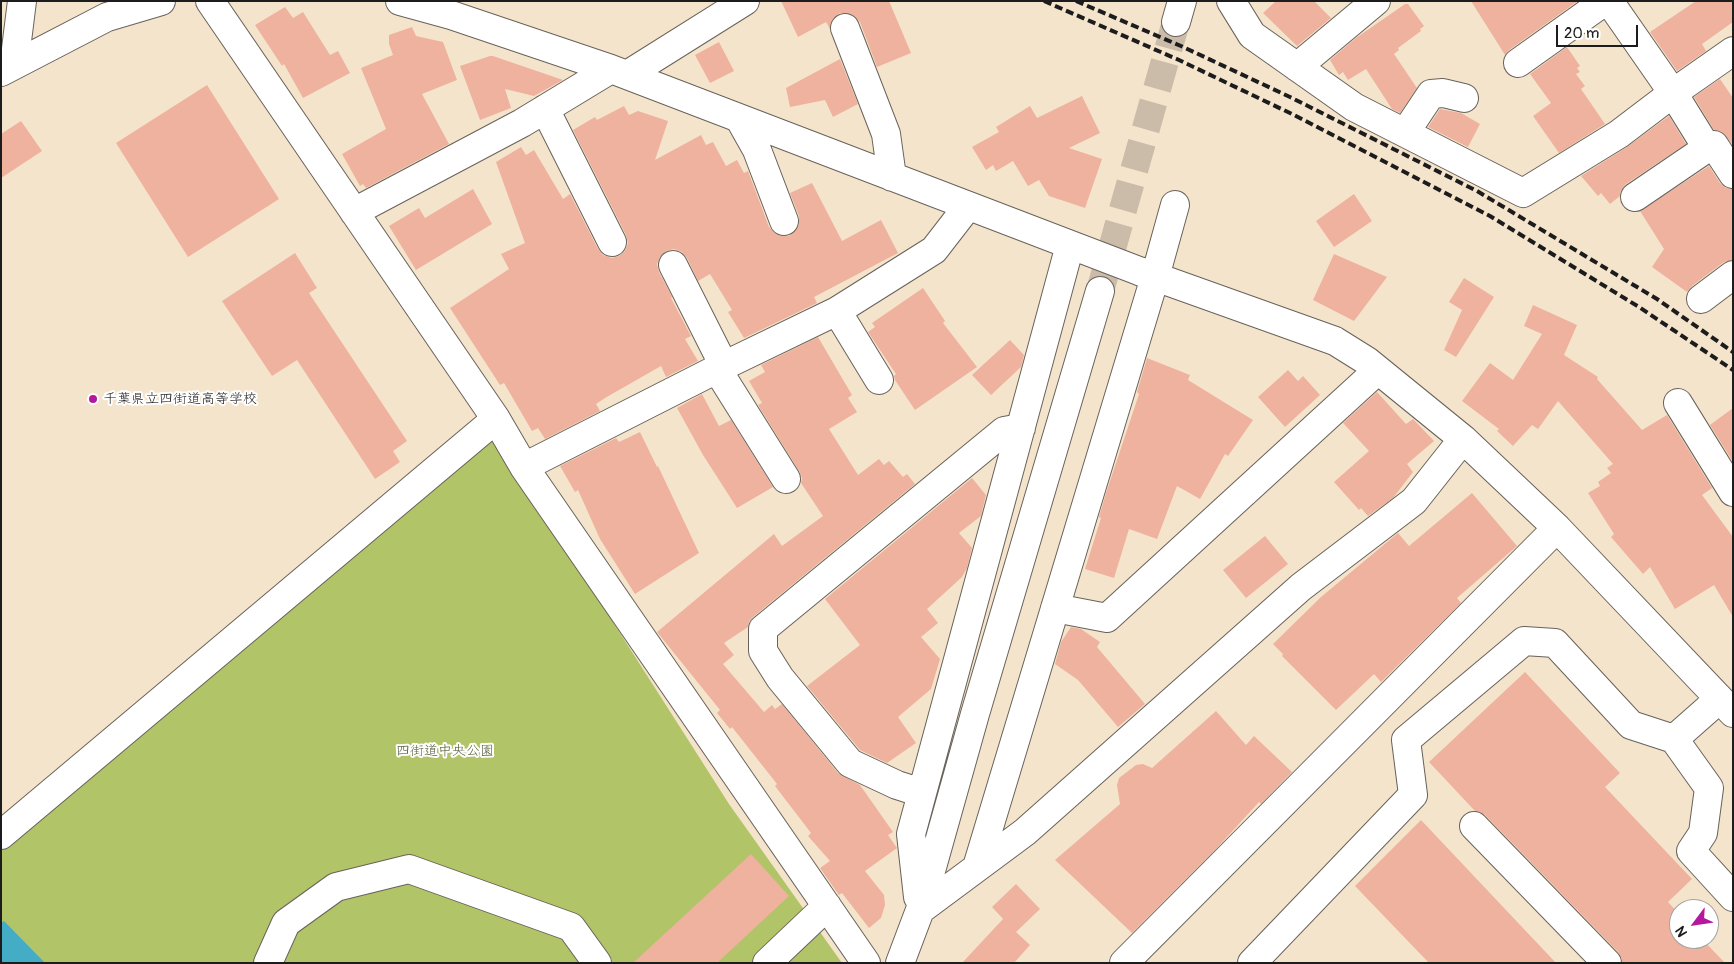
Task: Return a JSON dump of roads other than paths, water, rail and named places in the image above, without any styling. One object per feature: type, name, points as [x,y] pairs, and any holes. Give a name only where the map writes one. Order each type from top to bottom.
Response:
[{"type":"street","points":[[8,68],[22,1]]},
{"type":"street","points":[[210,1],[496,419],[524,467],[866,963]]},
{"type":"street","points":[[400,1],[452,15],[619,72],[1070,246],[1336,341],[1378,370],[1463,439],[1558,528],[1725,705]]},
{"type":"street","points":[[354,212],[545,109],[619,72],[745,1]]},
{"type":"street","points":[[1231,1],[1252,35],[1354,107],[1523,193],[1619,134],[1733,51]]},
{"type":"street","points":[[1297,67],[1376,1]]},
{"type":"street","points":[[1518,63],[1605,1]]},
{"type":"street","points":[[1609,1],[1673,93],[1707,148]]},
{"type":"street","points":[[8,68],[106,17],[156,2]]},
{"type":"street","points":[[845,28],[886,134],[892,177]]},
{"type":"street","points":[[1405,133],[1431,94],[1443,93],[1464,98]]},
{"type":"street","points":[[545,109],[612,242]]},
{"type":"street","points":[[739,118],[757,150],[784,221]]},
{"type":"street","points":[[1635,197],[1714,145],[1733,174]]},
{"type":"street","points":[[976,867],[1155,277],[1175,205]]},
{"type":"street","points":[[524,467],[837,311],[934,250],[968,206]]},
{"type":"street","points":[[920,910],[911,834],[1070,246]]},
{"type":"street","points":[[673,264],[720,368],[786,479]]},
{"type":"street","points":[[1701,300],[1733,275]]},
{"type":"street","points":[[900,963],[920,910],[975,714],[1100,290]]},
{"type":"street","points":[[837,311],[879,380]]},
{"type":"street","points":[[1055,608],[1107,618],[1378,370]]},
{"type":"street","points":[[1678,403],[1733,492]]},
{"type":"street","points":[[1,835],[496,419]]},
{"type":"street","points":[[922,793],[897,785],[850,763],[780,678],[763,651],[763,629],[1004,431],[1021,428]]},
{"type":"street","points":[[920,910],[1025,832],[1300,587],[1414,501],[1463,439]]},
{"type":"street","points":[[1124,963],[1558,528]]},
{"type":"street","points":[[1252,963],[1413,795],[1406,740],[1524,641],[1555,643],[1631,725],[1674,739],[1708,788],[1703,833],[1691,851],[1733,897]]},
{"type":"street","points":[[1674,739],[1708,709],[1725,705]]},
{"type":"street","points":[[1474,826],[1607,963]]},
{"type":"street","points":[[268,963],[286,922],[336,887],[409,869],[571,927],[597,963]]},
{"type":"street","points":[[766,963],[827,906]]},
{"type":"water","points":[[4,921],[45,963],[1,963],[1,923]]},
{"type":"tunnel","points":[[1100,291],[1176,22]]},
{"type":"railway","points":[[1044,1],[1179,60],[1292,114],[1490,216],[1639,307],[1733,370]]},
{"type":"railway","points":[[1076,1],[1181,46],[1290,97],[1477,191],[1657,299],[1733,352]]},
{"type":"place","name":"千葉県立四街道高等学校","points":[[93,399]]},
{"type":"park label","name":"四街道中央公園","points":[[445,751]]}]
